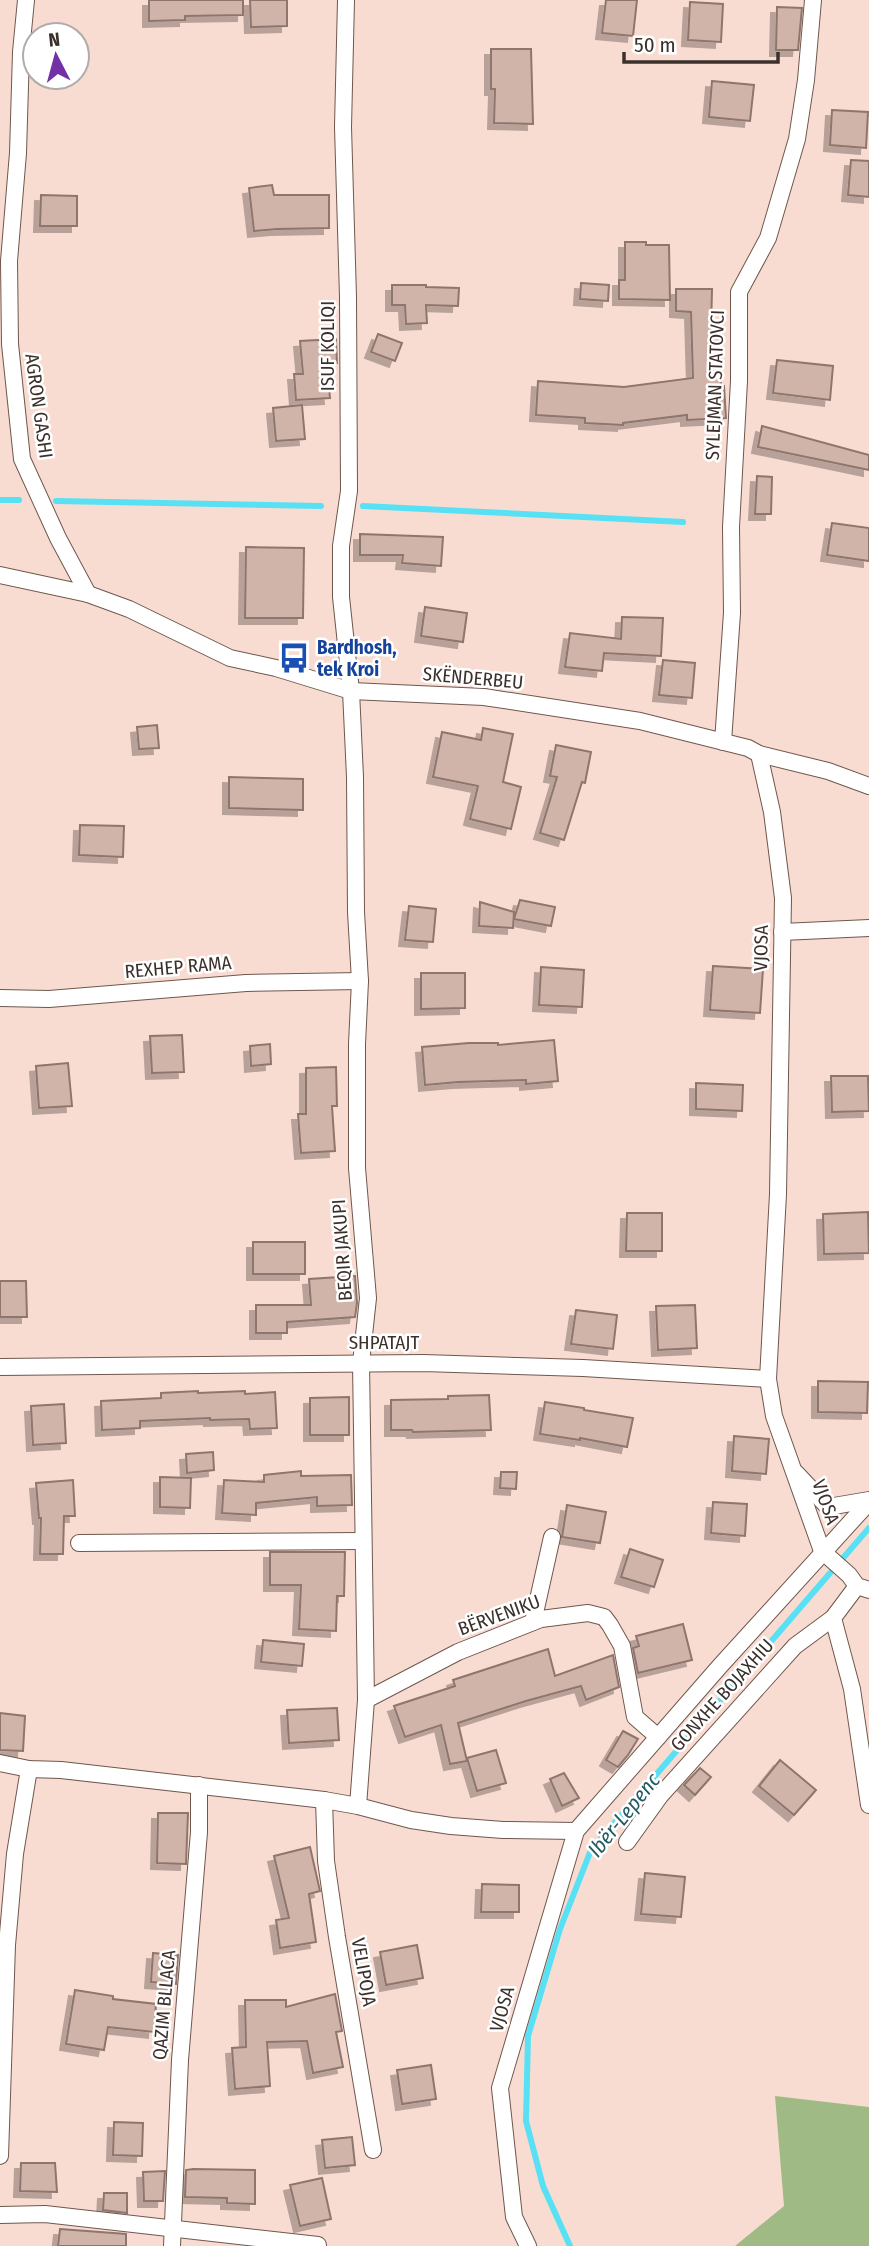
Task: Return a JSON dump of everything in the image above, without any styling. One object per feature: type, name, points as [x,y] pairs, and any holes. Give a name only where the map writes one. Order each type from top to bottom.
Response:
[{"type":"street","name":"AGRON GASHI","points":[[26,0],[9,261],[10,344],[22,459],[58,538],[88,594]]},
{"type":"street","name":"ISUF KOLIQI","points":[[346,0],[343,127],[348,297],[349,491],[341,546],[341,597],[351,691]]},
{"type":"street","name":"SYLEJMAN STATOVCI","points":[[723,742],[732,613],[731,527],[739,381],[739,292],[768,238],[797,139],[813,0]]},
{"type":"street","name":"SKËNDERBEU","points":[[0,575],[88,594],[129,608],[230,658],[276,668],[351,691],[484,697],[639,721],[748,748],[758,754],[828,771],[869,786]]},
{"type":"street","name":"BEQIR JAKUPI","points":[[351,691],[360,981],[357,1168],[368,1298],[361,1363],[366,1700],[358,1806]]},
{"type":"street","name":"VJOSA","points":[[528,2246],[514,2217],[500,2088],[576,1831],[822,1551],[774,1416],[768,1379],[778,1194],[783,898],[772,812],[758,754]]},
{"type":"street","points":[[782,932],[869,928]]},
{"type":"street","name":"REXHEP RAMA","points":[[0,998],[49,999],[246,983],[360,981]]},
{"type":"street","name":"SHPATAJT","points":[[0,1367],[423,1363],[583,1368],[768,1379]]},
{"type":"street","points":[[792,1469],[828,1507],[869,1501]]},
{"type":"street","points":[[858,1584],[822,1551],[869,1501]]},
{"type":"street","points":[[533,1622],[552,1538]]},
{"type":"street","points":[[79,1543],[363,1541]]},
{"type":"street","name":"GONXHE BOJAXHIU","points":[[627,1842],[660,1796],[778,1664],[795,1646],[833,1618],[858,1584]]},
{"type":"street","name":"BËRVENIKU","points":[[366,1700],[458,1652],[533,1622],[588,1613],[604,1617],[622,1646],[635,1717],[659,1737]]},
{"type":"street","points":[[833,1618],[852,1689],[869,1805]]},
{"type":"street","points":[[0,1763],[29,1769],[199,1784],[324,1800],[411,1820],[451,1826],[576,1831]]},
{"type":"street","points":[[0,2156],[7,1945],[15,1854],[29,1769]]},
{"type":"street","name":"QAZIM BLLACA","points":[[173,2238],[180,2060],[199,1832],[199,1784]]},
{"type":"street","name":"VELIPOJA","points":[[324,1800],[326,1861],[373,2150]]},
{"type":"street","points":[[0,2215],[45,2214],[173,2238],[318,2245]]},
{"type":"green space","points":[[775,2096],[869,2107],[869,2246],[735,2246],[784,2206]]},
{"type":"building","points":[[149,0],[243,0],[243,15],[185,16],[185,20],[149,21]]},
{"type":"building","points":[[250,0],[287,0],[287,26],[251,27]]},
{"type":"building","points":[[606,0],[637,0],[633,36],[602,33]]},
{"type":"building","points":[[690,2],[723,4],[721,42],[688,40]]},
{"type":"building","points":[[777,7],[802,8],[798,50],[776,50]]},
{"type":"building","points":[[491,49],[531,49],[533,124],[494,123],[495,89],[491,89]]},
{"type":"building","points":[[712,81],[754,85],[750,121],[709,117]]},
{"type":"building","points":[[832,110],[868,112],[866,148],[830,145]]},
{"type":"building","points":[[851,160],[869,161],[869,197],[848,195]]},
{"type":"building","points":[[272,185],[274,195],[329,195],[329,228],[254,231],[249,188]]},
{"type":"building","points":[[41,195],[77,196],[77,226],[40,226]]},
{"type":"building","points":[[625,242],[669,245],[670,300],[619,299],[619,280],[625,280]]},
{"type":"building","points":[[581,283],[609,285],[608,301],[580,299]]},
{"type":"building","points":[[392,285],[459,288],[458,306],[426,305],[427,323],[406,324],[405,305],[392,305]]},
{"type":"building","points":[[676,289],[712,289],[711,330],[720,330],[721,386],[724,386],[726,418],[687,420],[687,415],[623,425],[585,423],[585,418],[536,415],[538,381],[624,387],[693,378],[691,312],[676,311]]},
{"type":"building","points":[[378,334],[402,343],[395,361],[371,352]]},
{"type":"building","points":[[336,339],[337,363],[327,364],[330,398],[296,400],[294,374],[303,374],[300,341]]},
{"type":"building","points":[[777,360],[833,366],[830,400],[773,393]]},
{"type":"building","points":[[302,405],[305,439],[276,441],[273,408]]},
{"type":"building","points":[[762,426],[869,455],[869,470],[758,447]]},
{"type":"building","points":[[757,476],[772,477],[771,514],[755,514]]},
{"type":"building","points":[[832,523],[869,528],[869,561],[827,555]]},
{"type":"building","points":[[360,534],[443,537],[441,566],[402,563],[403,555],[360,555]]},
{"type":"building","points":[[246,547],[304,548],[303,618],[245,618]]},
{"type":"building","points":[[425,607],[467,613],[463,642],[421,636]]},
{"type":"building","points":[[622,617],[663,618],[661,656],[604,653],[602,671],[565,667],[570,633],[621,639]]},
{"type":"building","points":[[663,660],[695,663],[692,698],[659,695]]},
{"type":"building","points":[[157,725],[159,748],[139,749],[137,727]]},
{"type":"building","points":[[483,728],[513,734],[503,782],[521,787],[511,829],[470,819],[478,786],[433,777],[442,732],[481,740]]},
{"type":"building","points":[[556,745],[591,752],[585,783],[582,782],[564,840],[540,833],[557,777],[550,776]]},
{"type":"building","points":[[229,777],[303,779],[303,810],[229,808]]},
{"type":"building","points":[[80,825],[124,826],[123,857],[79,855]]},
{"type":"building","points":[[520,900],[555,907],[551,926],[514,919]]},
{"type":"building","points":[[480,902],[514,912],[513,928],[479,926]]},
{"type":"building","points":[[409,906],[436,909],[433,942],[405,940]]},
{"type":"building","points":[[713,966],[763,969],[760,1013],[710,1010]]},
{"type":"building","points":[[541,967],[584,970],[582,1007],[539,1005]]},
{"type":"building","points":[[421,973],[465,973],[465,1008],[421,1009]]},
{"type":"building","points":[[182,1035],[184,1072],[152,1073],[150,1036]]},
{"type":"building","points":[[554,1040],[558,1081],[425,1085],[422,1047]]},
{"type":"building","points":[[270,1044],[271,1064],[251,1066],[250,1046]]},
{"type":"building","points":[[68,1063],[72,1106],[39,1108],[36,1066]]},
{"type":"building","points":[[336,1067],[337,1106],[332,1106],[335,1151],[301,1153],[298,1114],[306,1114],[306,1068]]},
{"type":"building","points":[[831,1076],[868,1076],[869,1111],[832,1112]]},
{"type":"building","points":[[696,1083],[743,1085],[742,1111],[696,1109]]},
{"type":"building","points":[[868,1212],[869,1253],[824,1254],[823,1214]]},
{"type":"building","points":[[627,1213],[662,1213],[662,1251],[626,1251]]},
{"type":"building","points":[[253,1242],[305,1242],[305,1274],[253,1274]]},
{"type":"building","points":[[355,1276],[355,1317],[287,1322],[287,1333],[256,1333],[256,1305],[311,1305],[309,1279]]},
{"type":"building","points":[[0,1281],[26,1281],[27,1317],[0,1317]]},
{"type":"building","points":[[695,1305],[697,1348],[658,1350],[656,1306]]},
{"type":"building","points":[[576,1310],[617,1315],[613,1349],[571,1344]]},
{"type":"building","points":[[818,1381],[868,1382],[867,1413],[818,1412]]},
{"type":"building","points":[[245,1391],[245,1394],[275,1392],[277,1428],[250,1429],[249,1419],[210,1418],[140,1421],[140,1428],[102,1430],[101,1401],[161,1398],[161,1393]]},
{"type":"building","points":[[489,1395],[491,1430],[391,1430],[391,1400]]},
{"type":"building","points":[[349,1397],[349,1435],[310,1435],[310,1398]]},
{"type":"building","points":[[545,1402],[633,1418],[627,1447],[540,1434]]},
{"type":"building","points":[[64,1404],[66,1443],[33,1445],[31,1406]]},
{"type":"building","points":[[734,1436],[769,1439],[766,1474],[732,1471]]},
{"type":"building","points":[[213,1452],[214,1470],[187,1473],[186,1454]]},
{"type":"building","points":[[301,1471],[301,1476],[351,1475],[352,1505],[317,1506],[317,1497],[256,1503],[256,1515],[222,1513],[224,1480],[264,1482],[264,1475]]},
{"type":"building","points":[[501,1472],[517,1472],[516,1489],[500,1488]]},
{"type":"building","points":[[160,1477],[191,1478],[190,1508],[160,1507]]},
{"type":"building","points":[[73,1480],[75,1516],[64,1516],[63,1554],[40,1554],[41,1518],[36,1483]]},
{"type":"building","points":[[713,1502],[747,1504],[745,1536],[711,1533]]},
{"type":"building","points":[[567,1505],[606,1512],[600,1543],[562,1537]]},
{"type":"building","points":[[630,1549],[663,1560],[654,1587],[621,1577]]},
{"type":"building","points":[[270,1552],[345,1552],[344,1596],[337,1596],[336,1631],[299,1629],[301,1585],[270,1585]]},
{"type":"building","points":[[683,1624],[692,1660],[638,1673],[633,1648],[639,1646],[636,1636]]},
{"type":"building","points":[[263,1640],[304,1644],[302,1666],[261,1662]]},
{"type":"building","points":[[548,1649],[555,1676],[613,1655],[619,1687],[586,1700],[581,1686],[458,1723],[467,1761],[450,1764],[441,1725],[405,1737],[394,1706],[455,1686],[453,1680]]},
{"type":"building","points":[[337,1708],[339,1740],[289,1743],[287,1710]]},
{"type":"building","points":[[0,1713],[25,1716],[23,1751],[0,1750]]},
{"type":"building","points":[[623,1731],[638,1739],[618,1767],[606,1760]]},
{"type":"building","points":[[496,1750],[506,1783],[477,1791],[467,1758]]},
{"type":"building","points":[[780,1760],[816,1790],[794,1815],[759,1786]]},
{"type":"building","points":[[700,1768],[711,1777],[695,1795],[684,1785]]},
{"type":"building","points":[[564,1773],[579,1798],[562,1806],[550,1779]]},
{"type":"building","points":[[158,1813],[188,1813],[186,1864],[157,1863]]},
{"type":"building","points":[[310,1847],[320,1891],[309,1894],[316,1942],[280,1948],[276,1920],[289,1918],[274,1856]]},
{"type":"building","points":[[645,1873],[685,1877],[681,1917],[641,1914]]},
{"type":"building","points":[[482,1884],[519,1885],[519,1912],[481,1912]]},
{"type":"building","points":[[417,1945],[423,1978],[386,1985],[380,1952]]},
{"type":"building","points":[[153,1953],[178,1955],[176,1984],[151,1982]]},
{"type":"building","points":[[75,1990],[113,1996],[113,1999],[156,2004],[154,2032],[108,2027],[104,2050],[66,2044]]},
{"type":"building","points":[[335,1994],[342,2031],[336,2032],[343,2067],[313,2073],[307,2041],[267,2042],[270,2086],[235,2089],[232,2048],[246,2047],[245,2000],[286,2000],[286,2007]]},
{"type":"building","points":[[431,2065],[436,2099],[402,2104],[397,2070]]},
{"type":"building","points":[[114,2122],[143,2123],[142,2156],[113,2155]]},
{"type":"building","points":[[352,2137],[355,2165],[325,2168],[322,2140]]},
{"type":"building","points":[[21,2163],[55,2163],[57,2192],[20,2191]]},
{"type":"building","points":[[186,2170],[255,2170],[255,2204],[227,2203],[227,2198],[185,2197]]},
{"type":"building","points":[[165,2171],[163,2201],[144,2201],[143,2172]]},
{"type":"building","points":[[322,2178],[331,2219],[300,2226],[290,2185]]},
{"type":"building","points":[[104,2193],[127,2193],[127,2213],[103,2210]]},
{"type":"building","points":[[60,2229],[126,2234],[126,2246],[58,2246]]},
{"type":"waterway","points":[[0,500],[19,500]]},
{"type":"waterway","points":[[56,501],[321,506]]},
{"type":"waterway","points":[[363,506],[683,522]]},
{"type":"waterway","name":"Ibër-Lepenc","points":[[570,2246],[543,2186],[526,2121],[528,2036],[560,1929],[591,1850],[869,1528]]},
{"type":"place","name":"Bardhosh, tek Kroi","points":[[294,658]]}]
